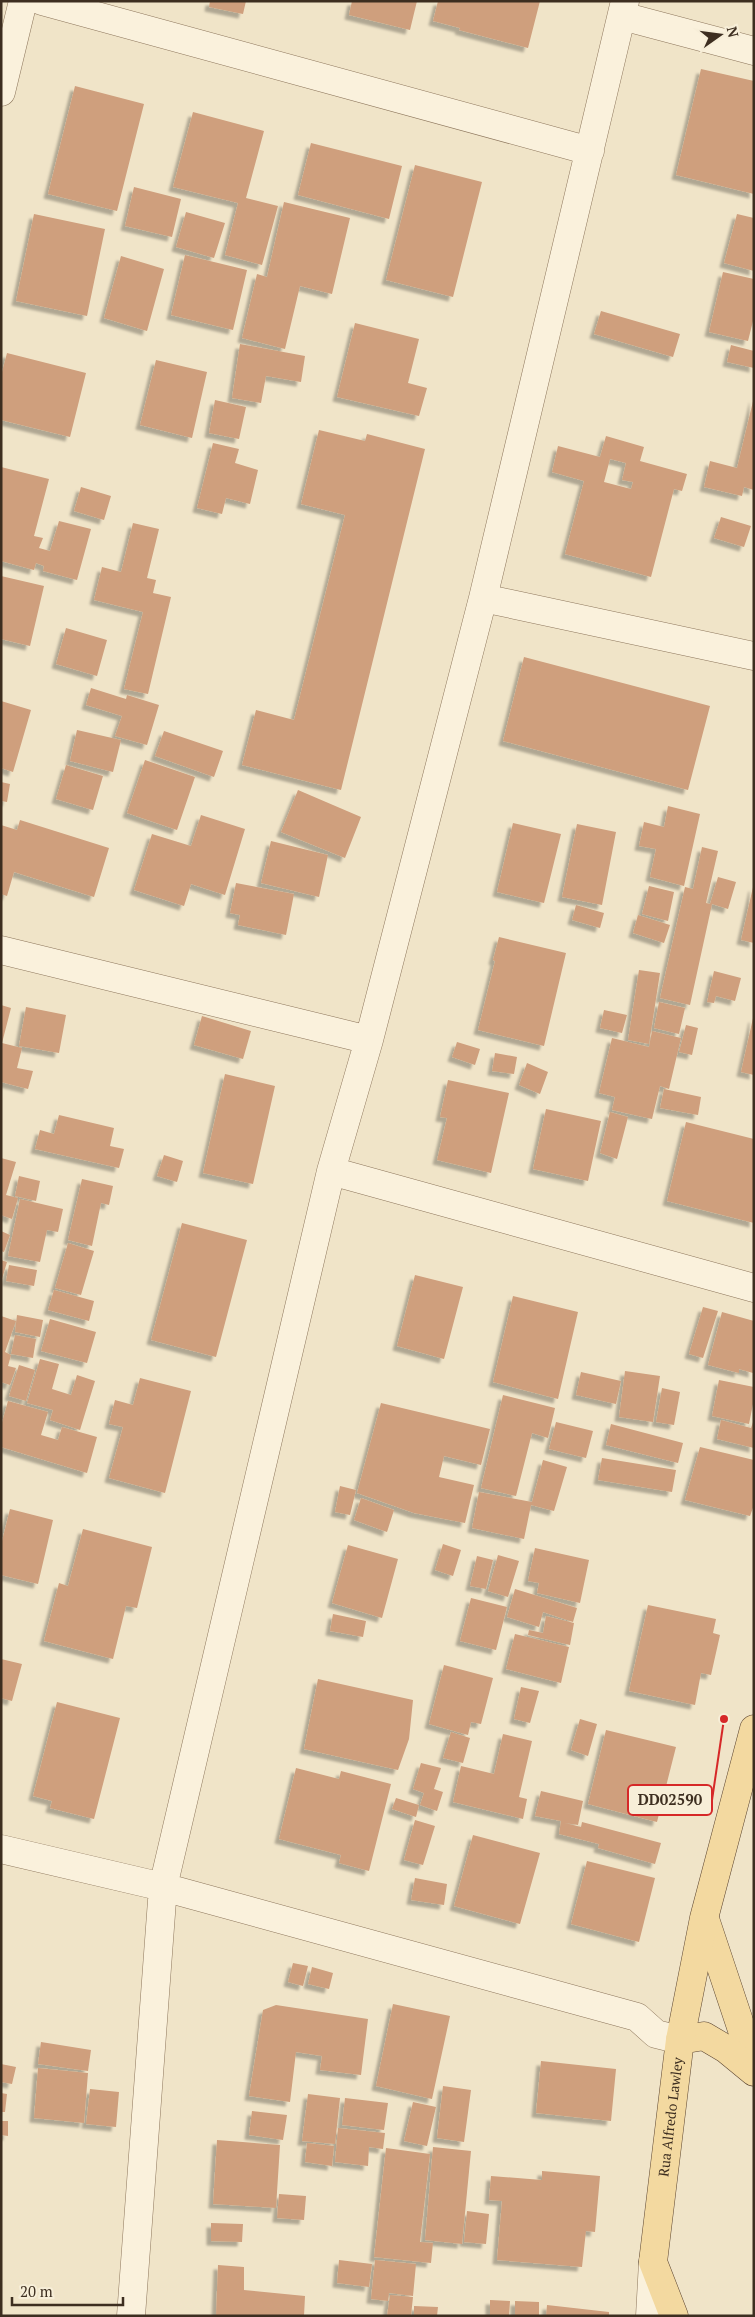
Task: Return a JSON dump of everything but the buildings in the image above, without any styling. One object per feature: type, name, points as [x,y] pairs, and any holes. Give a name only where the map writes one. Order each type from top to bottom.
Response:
[{"type":"main road","name":"Rua Alfredo Lawley","points":[[674,2316],[653,2262],[680,2040],[704,1918],[754,1729]]},
{"type":"main road","points":[[704,1918],[754,2066]]},
{"type":"main road","points":[[680,2040],[704,2036],[726,2049],[754,2072]]},
{"type":"street","points":[[1,92],[23,1]]},
{"type":"street","points":[[42,1],[590,151]]},
{"type":"street","points":[[131,2316],[163,1887],[331,1171],[369,1040],[483,598],[624,9],[754,51]]},
{"type":"street","points":[[483,598],[754,656]]},
{"type":"street","points":[[1,950],[369,1040]]},
{"type":"street","points":[[331,1171],[754,1288]]},
{"type":"street","points":[[1,1849],[163,1887],[637,2017],[656,2034],[680,2040]]},
{"type":"street","points":[[650,2316],[653,2262]]},
{"type":"place","name":"DD02590","points":[[724,1719]]}]
